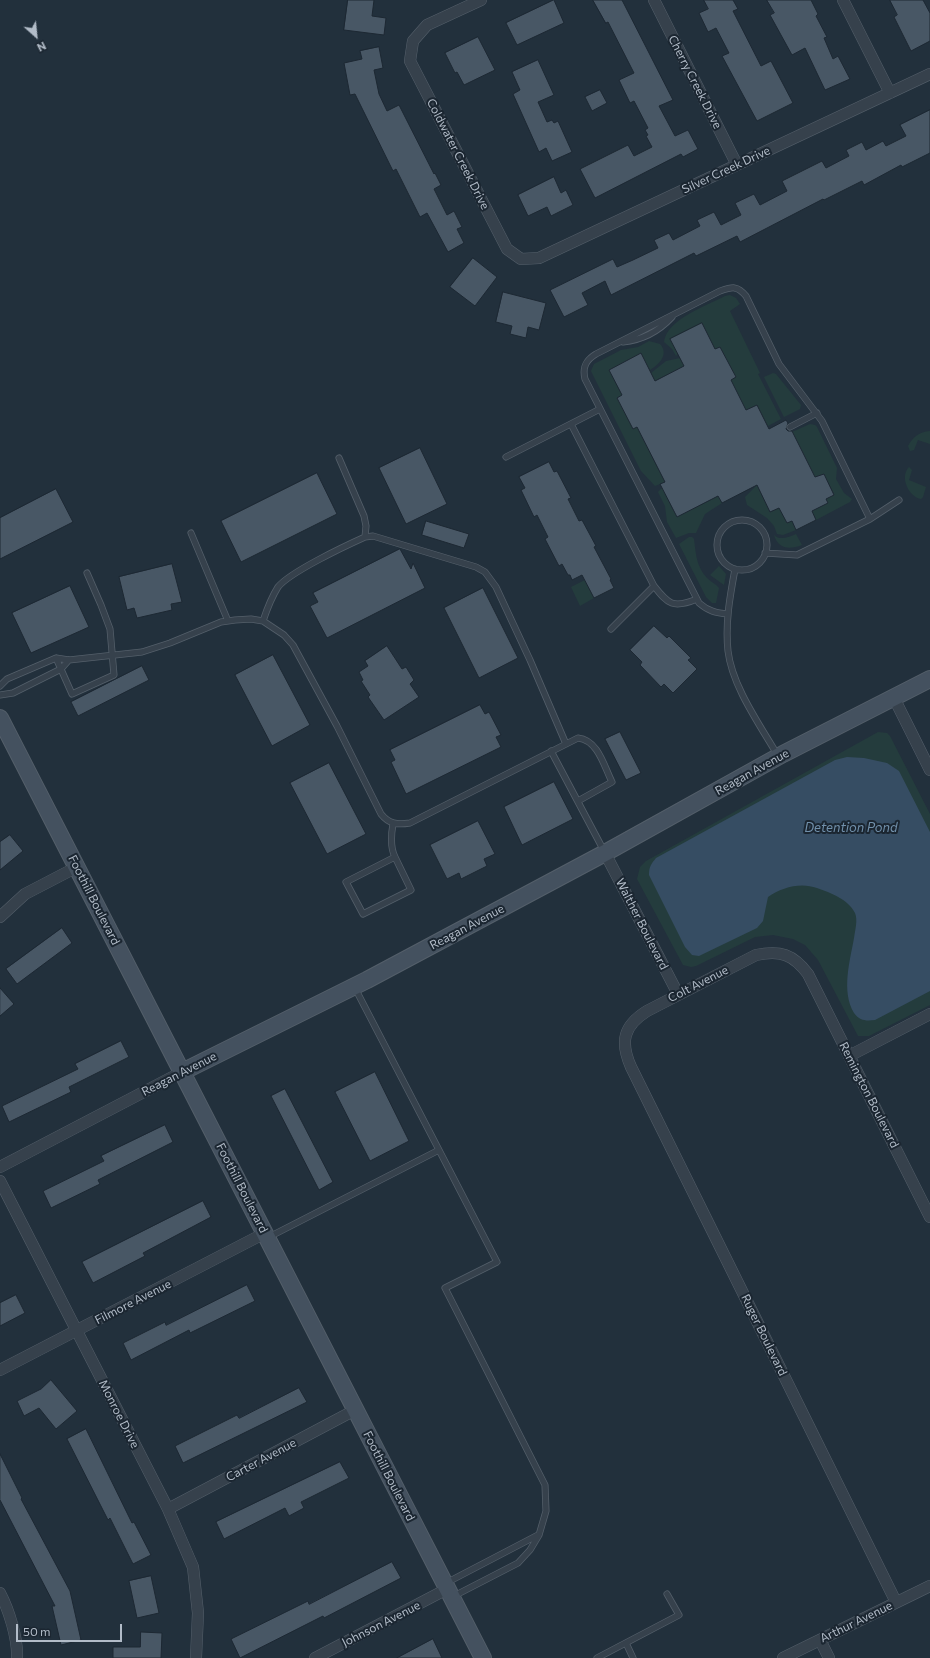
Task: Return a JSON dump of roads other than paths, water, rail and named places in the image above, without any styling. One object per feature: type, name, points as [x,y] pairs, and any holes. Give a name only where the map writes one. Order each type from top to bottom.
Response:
[{"type":"main road","name":"Reagan Avenue","points":[[182,1072],[354,986],[605,853],[779,757],[930,679]]},
{"type":"main road","name":"Foothill Boulevard","points":[[0,718],[483,1658]]},
{"type":"street","name":"Coldwater Creek Drive","points":[[481,0],[427,25],[413,41],[410,61],[507,249],[521,259]]},
{"type":"street","name":"Cherry Creek Drive","points":[[654,0],[737,164]]},
{"type":"street","points":[[843,0],[890,93]]},
{"type":"street","name":"Silver Creek Drive","points":[[521,259],[539,258],[930,74]]},
{"type":"street","points":[[894,698],[930,770]]},
{"type":"street","name":"Walther Boulevard","points":[[605,853],[678,994]]},
{"type":"street","points":[[0,917],[25,894],[77,867]]},
{"type":"street","name":"Colt Avenue","points":[[631,1067],[626,1056],[624,1045],[625,1035],[629,1026],[636,1018],[678,994],[756,955],[771,952],[781,953],[799,962],[808,974]]},
{"type":"street","name":"Remington Boulevard","points":[[808,974],[930,1217]]},
{"type":"street","points":[[849,1056],[930,1014]]},
{"type":"street","name":"Ruger Boulevard","points":[[631,1067],[896,1602]]},
{"type":"street","name":"Reagan Avenue","points":[[0,1167],[182,1072]]},
{"type":"street","name":"Monroe Drive","points":[[0,1181],[168,1509],[193,1567],[198,1613],[196,1658]]},
{"type":"street","name":"Filmore Avenue","points":[[0,1370],[266,1236]]},
{"type":"street","name":"Carter Avenue","points":[[168,1509],[355,1410]]},
{"type":"street","name":"Arthur Avenue","points":[[783,1658],[930,1586]]},
{"type":"street","name":"Johnson Avenue","points":[[315,1658],[448,1590]]},
{"type":"street","points":[[0,1593],[4,1601],[18,1647],[18,1658]]},
{"type":"street","points":[[820,1640],[829,1658]]},
{"type":"lane","points":[[728,614],[714,612],[705,608],[697,599],[585,379],[583,372],[585,364],[589,358],[720,291],[735,288],[741,290],[746,296],[779,364],[822,421],[870,520]]},
{"type":"lane","points":[[506,457],[600,409]]},
{"type":"lane","points":[[790,427],[817,413]]},
{"type":"lane","points":[[572,424],[654,586],[665,600],[674,604],[684,604],[697,599]]},
{"type":"lane","points":[[339,458],[364,516],[366,526],[365,537]]},
{"type":"lane","points":[[765,553],[798,555],[870,520],[899,500]]},
{"type":"lane","points":[[740,520],[756,524],[762,529],[767,543],[765,553],[758,564],[751,568],[736,569],[728,565],[722,559],[718,551],[720,534],[725,527],[732,522],[740,520]]},
{"type":"lane","points":[[191,533],[228,621]]},
{"type":"lane","points":[[263,621],[271,598],[279,586],[288,578],[365,537],[373,536],[476,566],[485,572],[496,587],[530,660],[566,744]]},
{"type":"lane","points":[[736,569],[728,614],[728,653],[732,670],[742,693],[779,757]]},
{"type":"lane","points":[[56,658],[72,694],[114,675],[110,629],[87,573]]},
{"type":"lane","points":[[611,628],[654,586]]},
{"type":"lane","points":[[0,686],[7,679],[56,658],[69,660],[142,652],[170,644],[220,622],[251,619],[263,621],[284,635],[293,645],[381,814],[386,820],[393,824],[410,823],[578,738],[584,739],[591,743],[612,782],[578,801]]},
{"type":"lane","points":[[0,695],[13,693],[61,669],[69,660]]},
{"type":"lane","points":[[551,751],[605,853]]},
{"type":"lane","points":[[393,824],[391,846],[411,890],[363,914],[346,882],[395,857]]},
{"type":"lane","points":[[354,986],[497,1262],[445,1288],[545,1485],[546,1511],[539,1534],[530,1550],[518,1563],[448,1590]]},
{"type":"lane","points":[[266,1236],[439,1150]]},
{"type":"lane","points":[[448,1590],[539,1534]]},
{"type":"lane","points":[[597,1658],[679,1615],[667,1594]]},
{"type":"lane","points":[[626,1643],[633,1658]]},
{"type":"water","name":"Detention Pond","points":[[847,757],[864,758],[887,763],[899,771],[930,832],[930,991],[875,1020],[859,1018],[854,1013],[850,1004],[847,986],[856,919],[852,908],[844,900],[811,886],[792,886],[785,888],[768,897],[763,921],[757,928],[699,956],[692,955],[685,947],[649,875],[649,870],[656,858],[835,760]]}]
